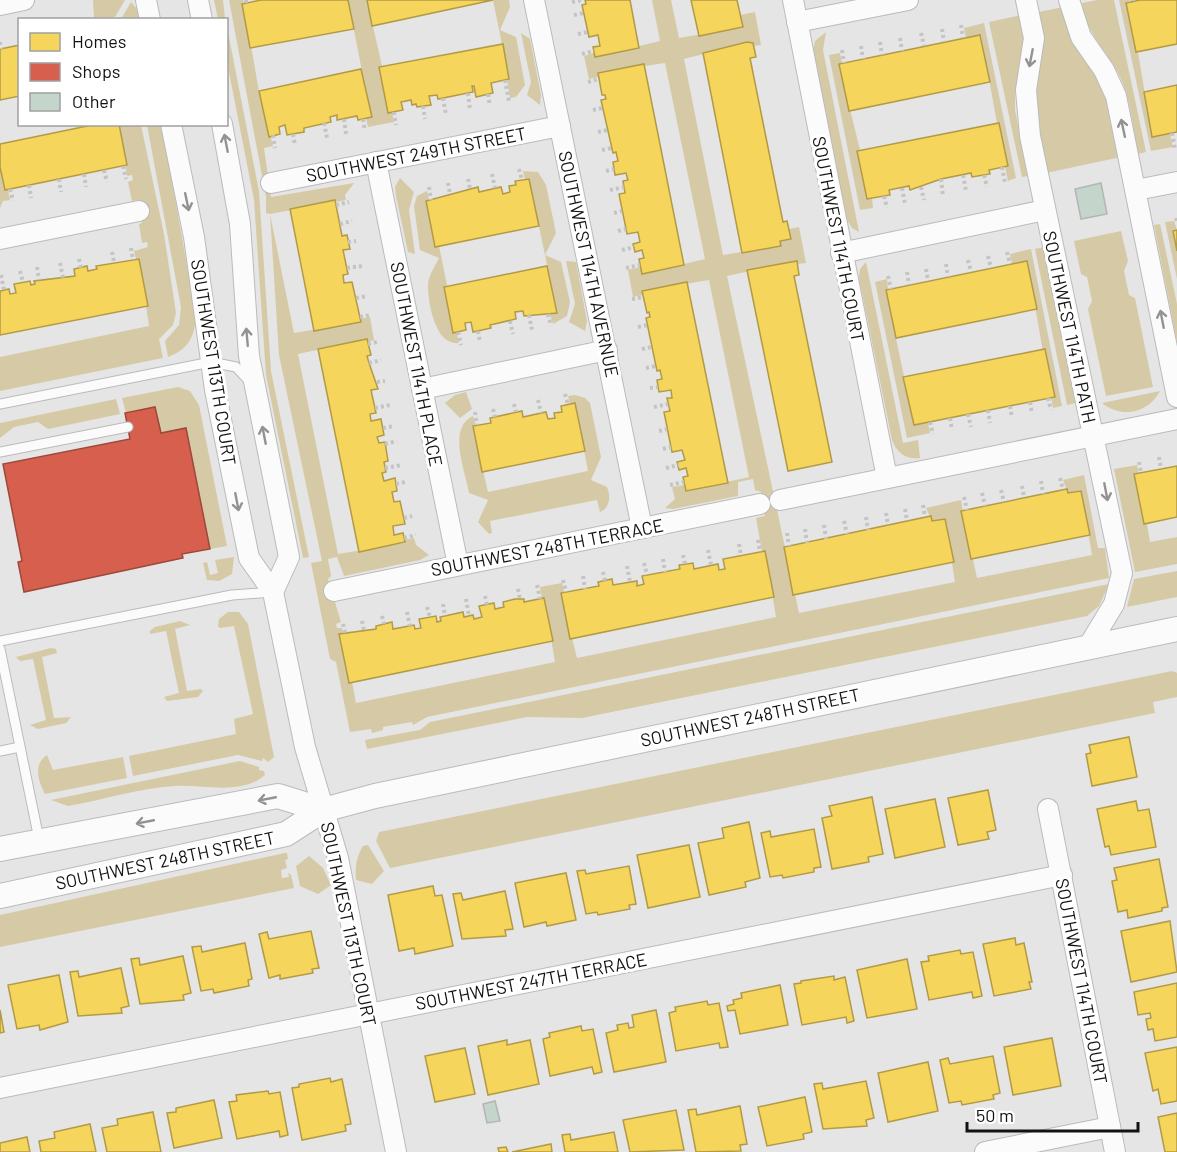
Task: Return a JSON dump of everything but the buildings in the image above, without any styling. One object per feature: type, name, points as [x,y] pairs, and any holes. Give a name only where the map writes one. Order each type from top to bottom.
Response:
[{"type":"street","points":[[0,5],[24,0]]},
{"type":"street","points":[[146,0],[150,18]]},
{"type":"street","points":[[198,0],[202,18]]},
{"type":"street","name":"SOUTHWEST 114TH AVERNUE","points":[[534,0],[642,528]]},
{"type":"street","name":"SOUTHWEST 114TH COURT","points":[[793,0],[887,478]]},
{"type":"street","points":[[797,22],[908,0]]},
{"type":"street","name":"SOUTHWEST 114TH PATH","points":[[1026,0],[1034,42],[1026,104],[1045,210],[1122,573],[1114,604],[1088,647]]},
{"type":"street","points":[[1069,0],[1081,37],[1104,70],[1114,92],[1177,397]]},
{"type":"street","name":"SOUTHWEST 113TH COURT","points":[[171,126],[195,246],[211,362],[249,558],[273,592],[305,747],[339,858],[396,1152]]},
{"type":"street","name":"SOUTHWEST 113TH COURT","points":[[222,126],[240,224],[247,339],[289,557],[273,592]]},
{"type":"street","name":"SOUTHWEST 249TH STREET","points":[[271,183],[560,126]]},
{"type":"street","name":"SOUTHWEST 114TH PLACE","points":[[376,162],[458,565]]},
{"type":"street","points":[[1136,190],[1177,182]]},
{"type":"street","points":[[0,239],[139,210]]},
{"type":"street","points":[[841,253],[1045,210]]},
{"type":"street","points":[[422,389],[607,350]]},
{"type":"street","points":[[780,500],[1177,419]]},
{"type":"street","name":"SOUTHWEST 248TH TERRACE","points":[[334,591],[760,504]]},
{"type":"street","name":"SOUTHWEST 248TH STREET","points":[[0,896],[286,834],[323,810],[387,794],[1177,629]]},
{"type":"street","points":[[0,849],[278,796],[323,810]]},
{"type":"street","name":"SOUTHWEST 114TH COURT","points":[[1048,809],[1115,1152]]},
{"type":"street","name":"SOUTHWEST 247TH TERRACE","points":[[0,1088],[1062,875]]},
{"type":"street","points":[[985,1152],[1110,1127]]},
{"type":"lane","points":[[0,404],[211,362],[236,367],[251,383],[256,395]]},
{"type":"lane","points":[[0,452],[128,427]]},
{"type":"lane","points":[[0,641],[232,595],[273,592]]},
{"type":"lane","points":[[0,649],[40,842]]},
{"type":"lane","points":[[0,751],[20,747]]},
{"type":"path","points":[[572,2],[582,0]]},
{"type":"path","points":[[574,15],[584,13]]},
{"type":"path","points":[[961,25],[963,38]]},
{"type":"path","points":[[942,29],[944,42]]},
{"type":"path","points":[[578,34],[588,32]]},
{"type":"path","points":[[921,33],[924,46]]},
{"type":"path","points":[[900,38],[902,51]]},
{"type":"path","points":[[0,42],[1,49]]},
{"type":"path","points":[[880,42],[882,55]]},
{"type":"path","points":[[861,46],[863,59]]},
{"type":"path","points":[[842,50],[844,63]]},
{"type":"path","points":[[582,54],[594,51]]},
{"type":"path","points":[[588,81],[599,79]]},
{"type":"path","points":[[505,80],[509,102]]},
{"type":"path","points":[[468,93],[470,110]]},
{"type":"path","points":[[488,94],[490,106]]},
{"type":"path","points":[[443,98],[446,115]]},
{"type":"path","points":[[423,106],[425,118]]},
{"type":"path","points":[[593,110],[603,108]]},
{"type":"path","points":[[394,112],[396,124]]},
{"type":"path","points":[[344,118],[346,134]]},
{"type":"path","points":[[363,119],[365,131]]},
{"type":"path","points":[[324,123],[327,138]]},
{"type":"path","points":[[598,132],[608,130]]},
{"type":"path","points":[[1172,133],[1175,149]]},
{"type":"path","points":[[293,134],[295,145]]},
{"type":"path","points":[[273,135],[275,148]]},
{"type":"path","points":[[602,150],[612,148]]},
{"type":"path","points":[[123,166],[126,179]]},
{"type":"path","points":[[1002,167],[1005,183]]},
{"type":"path","points":[[519,169],[522,180]]},
{"type":"path","points":[[104,170],[106,182]]},
{"type":"path","points":[[606,171],[614,170]]},
{"type":"path","points":[[84,174],[86,187]]},
{"type":"path","points":[[492,174],[495,188]]},
{"type":"path","points":[[963,175],[966,191]]},
{"type":"path","points":[[984,176],[987,187]]},
{"type":"path","points":[[59,179],[61,192]]},
{"type":"path","points":[[468,179],[470,189]]},
{"type":"path","points":[[941,179],[944,196]]},
{"type":"path","points":[[448,183],[450,194]]},
{"type":"path","points":[[29,185],[31,198]]},
{"type":"path","points":[[429,187],[431,200]]},
{"type":"path","points":[[610,190],[624,187]]},
{"type":"path","points":[[921,187],[924,200]]},
{"type":"path","points":[[902,188],[905,204]]},
{"type":"path","points":[[10,189],[13,201]]},
{"type":"path","points":[[884,196],[886,208]]},
{"type":"path","points":[[336,205],[349,202]]},
{"type":"path","points":[[614,213],[622,211]]},
{"type":"path","points":[[340,224],[352,222]]},
{"type":"path","points":[[618,231],[626,229]]},
{"type":"path","points":[[348,242],[356,241]]},
{"type":"path","points":[[622,250],[634,247]]},
{"type":"path","points":[[131,248],[134,260]]},
{"type":"path","points":[[112,252],[114,262]]},
{"type":"path","points":[[1007,252],[1010,264]]},
{"type":"path","points":[[988,256],[990,268]]},
{"type":"path","points":[[79,259],[81,268]]},
{"type":"path","points":[[968,260],[971,272]]},
{"type":"path","points":[[60,263],[63,278]]},
{"type":"path","points":[[946,264],[948,277]]},
{"type":"path","points":[[626,268],[640,265]]},
{"type":"path","points":[[347,268],[362,266]]},
{"type":"path","points":[[37,267],[39,280]]},
{"type":"path","points":[[926,269],[928,281]]},
{"type":"path","points":[[20,271],[23,282]]},
{"type":"path","points":[[906,272],[909,285]]},
{"type":"path","points":[[1,275],[4,290]]},
{"type":"path","points":[[888,276],[891,289]]},
{"type":"path","points":[[356,298],[368,296]]},
{"type":"path","points":[[632,299],[643,297]]},
{"type":"path","points":[[548,314],[551,326]]},
{"type":"path","points":[[360,317],[371,315]]},
{"type":"path","points":[[530,315],[532,330]]},
{"type":"path","points":[[510,321],[513,334]]},
{"type":"path","points":[[638,327],[648,325]]},
{"type":"path","points":[[478,331],[480,342]]},
{"type":"path","points":[[458,332],[461,345]]},
{"type":"path","points":[[368,344],[377,342]]},
{"type":"path","points":[[642,349],[652,347]]},
{"type":"path","points":[[369,363],[381,360]]},
{"type":"path","points":[[646,368],[656,366]]},
{"type":"path","points":[[377,382],[385,381]]},
{"type":"path","points":[[650,388],[658,387]]},
{"type":"path","points":[[565,394],[568,405]]},
{"type":"path","points":[[1048,398],[1051,410]]},
{"type":"path","points":[[538,400],[541,413]]},
{"type":"path","points":[[1030,402],[1032,414]]},
{"type":"path","points":[[514,404],[516,412]]},
{"type":"path","points":[[654,407],[668,404]]},
{"type":"path","points":[[375,408],[390,405]]},
{"type":"path","points":[[1010,406],[1012,418]]},
{"type":"path","points":[[493,409],[495,417]]},
{"type":"path","points":[[988,410],[990,423]]},
{"type":"path","points":[[475,412],[477,425]]},
{"type":"path","points":[[968,414],[970,427]]},
{"type":"path","points":[[950,418],[952,430]]},
{"type":"path","points":[[930,422],[933,434]]},
{"type":"path","points":[[383,428],[394,426]]},
{"type":"path","points":[[659,431],[667,429]]},
{"type":"path","points":[[385,444],[397,441]]},
{"type":"path","points":[[663,449],[671,447]]},
{"type":"path","points":[[1159,457],[1161,469]]},
{"type":"path","points":[[1139,462],[1141,473]]},
{"type":"path","points":[[386,468],[402,465]]},
{"type":"path","points":[[666,468],[679,465]]},
{"type":"path","points":[[1060,478],[1063,490]]},
{"type":"path","points":[[1041,481],[1043,494]]},
{"type":"path","points":[[396,484],[405,482]]},
{"type":"path","points":[[670,485],[684,482]]},
{"type":"path","points":[[1022,486],[1024,498]]},
{"type":"path","points":[[1001,489],[1004,502]]},
{"type":"path","points":[[982,493],[985,506]]},
{"type":"path","points":[[964,497],[967,510]]},
{"type":"path","points":[[923,505],[925,517]]},
{"type":"path","points":[[905,509],[907,521]]},
{"type":"path","points":[[886,513],[888,525]]},
{"type":"path","points":[[404,518],[412,516]]},
{"type":"path","points":[[866,517],[868,530]]},
{"type":"path","points":[[844,521],[847,534]]},
{"type":"path","points":[[824,525],[826,539]]},
{"type":"path","points":[[805,529],[807,543]]},
{"type":"path","points":[[787,533],[789,546]]},
{"type":"path","points":[[404,538],[416,535]]},
{"type":"path","points":[[758,540],[760,552]]},
{"type":"path","points":[[739,544],[741,555]]},
{"type":"path","points":[[708,550],[711,565]]},
{"type":"path","points":[[683,555],[685,564]]},
{"type":"path","points":[[663,559],[665,572]]},
{"type":"path","points":[[644,563],[647,575]]},
{"type":"path","points":[[627,567],[630,582]]},
{"type":"path","points":[[603,572],[605,581]]},
{"type":"path","points":[[583,576],[585,589]]},
{"type":"path","points":[[563,580],[566,592]]},
{"type":"path","points":[[537,585],[540,599]]},
{"type":"path","points":[[518,589],[520,600]]},
{"type":"path","points":[[485,596],[487,604]]},
{"type":"path","points":[[466,599],[469,616]]},
{"type":"path","points":[[443,604],[446,616]]},
{"type":"path","points":[[427,607],[430,617]]},
{"type":"path","points":[[407,612],[410,626]]},
{"type":"path","points":[[382,616],[384,624]]},
{"type":"path","points":[[362,621],[364,631]]},
{"type":"path","points":[[343,624],[345,633]]},
{"type":"shaded area","points":[[93,0],[125,0],[115,17],[94,18]]},
{"type":"shaded area","points":[[214,0],[223,0],[225,18],[218,18]]},
{"type":"shaded area","points":[[229,0],[243,0],[244,4],[259,92],[273,146],[264,148],[271,197],[354,183],[345,195],[346,200],[266,213],[266,197]]},
{"type":"shaded area","points":[[348,0],[367,0],[382,66],[379,67],[388,113],[392,112],[394,122],[368,127],[366,118],[371,117]]},
{"type":"shaded area","points":[[493,0],[509,0],[510,7],[500,30],[516,37],[525,85],[516,97],[510,98],[507,79],[509,79]]},
{"type":"shaded area","points":[[652,0],[671,0],[679,38],[742,27],[740,15],[755,12],[761,45],[753,46],[752,43],[747,43],[684,59],[723,255],[780,246],[780,241],[791,238],[789,229],[799,227],[806,263],[797,264],[796,261],[727,276],[799,613],[955,582],[945,519],[932,521],[926,508],[961,500],[971,559],[973,559],[977,578],[1092,555],[1081,491],[1068,493],[1063,480],[1084,475],[1098,548],[1105,548],[1109,578],[427,717],[413,725],[412,722],[383,727],[383,730],[372,733],[371,729],[350,732],[336,662],[330,659],[311,563],[322,561],[279,355],[270,214],[294,333],[360,322],[360,319],[370,317],[374,340],[368,342],[367,339],[298,354],[338,554],[405,543],[404,540],[414,538],[416,545],[429,555],[420,560],[344,576],[337,557],[328,559],[331,576],[328,579],[341,622],[336,624],[337,628],[342,628],[356,703],[555,662],[540,587],[562,583],[564,592],[561,593],[577,658],[776,617],[765,552],[762,552],[756,518],[765,516],[761,492],[755,490],[753,479],[738,482],[738,496],[673,509],[665,508],[675,499],[672,487],[685,485],[687,491],[749,477],[709,280],[643,291],[643,295],[633,297],[628,270],[640,267],[642,274],[705,259],[665,63],[598,73],[598,77],[589,79],[584,56],[594,53],[595,57],[660,41]]},
{"type":"shaded area","points":[[1114,0],[1146,152],[1138,154],[1124,86],[1115,67],[1092,33],[1084,14],[1082,3]]},
{"type":"shaded area","points":[[1119,0],[1131,0],[1126,3],[1138,52],[1152,137],[1170,134],[1173,147],[1151,151]]},
{"type":"shaded area","points":[[131,2],[137,9],[140,18],[122,18]]},
{"type":"shaded area","points":[[1063,7],[1107,96],[1121,157],[1046,173],[1036,123],[1034,89],[1043,48],[1039,12]]},
{"type":"shaded area","points":[[1021,15],[1024,39],[1015,95],[1015,110],[1028,176],[1022,177],[989,22]]},
{"type":"shaded area","points":[[984,23],[1016,178],[1008,181],[1005,166],[1008,165],[999,123],[997,123],[981,35],[966,38],[964,28]]},
{"type":"shaded area","points":[[228,32],[259,191],[271,371],[309,557],[303,558],[266,375],[254,200],[228,67]]},
{"type":"shaded area","points":[[826,32],[823,50],[859,232],[852,228],[847,220],[813,52],[815,41]]},
{"type":"shaded area","points":[[521,33],[530,39],[541,95],[540,105],[527,95],[531,82]]},
{"type":"shaded area","points":[[840,53],[842,63],[839,64],[860,150],[857,151],[867,199],[872,198],[873,208],[860,210],[829,55]]},
{"type":"shaded area","points":[[119,126],[141,126],[164,234],[176,313],[173,325],[159,339],[163,358],[0,391],[0,357],[149,326],[146,306],[148,305],[139,259],[136,259],[134,251],[148,247],[147,242],[142,243],[139,224],[142,223],[137,200],[132,201],[128,182],[133,180],[132,175],[127,176]]},
{"type":"shaded area","points":[[147,126],[161,126],[163,131],[196,316],[194,330],[189,341],[181,350],[168,357],[165,341],[179,325],[181,307]]},
{"type":"shaded area","points":[[0,167],[5,190],[8,190],[10,200],[3,201],[0,208]]},
{"type":"shaded area","points":[[523,171],[538,172],[546,185],[556,233],[545,255],[529,179],[525,180]]},
{"type":"shaded area","points":[[400,178],[414,192],[409,210],[415,254],[408,252],[396,196],[395,187]]},
{"type":"shaded area","points":[[427,191],[429,200],[426,201],[439,246],[459,343],[444,338],[431,312],[428,282],[439,258],[420,250],[414,206],[417,196]]},
{"type":"shaded area","points":[[1174,221],[1177,230],[1173,231],[1177,251],[1177,279],[1165,222]]},
{"type":"shaded area","points":[[1160,224],[1177,304],[1177,342],[1154,225]]},
{"type":"shaded area","points":[[1121,231],[1128,261],[1124,271],[1129,295],[1135,298],[1153,387],[1106,396],[1088,309],[1092,301],[1087,277],[1081,274],[1074,241]]},
{"type":"shaded area","points":[[1044,247],[1076,403],[1067,405],[1035,249]]},
{"type":"shaded area","points":[[1031,249],[1062,406],[1053,408],[1027,261],[1012,264],[1010,254]]},
{"type":"shaded area","points":[[545,255],[561,262],[570,302],[567,316],[553,324],[550,314],[557,312]]},
{"type":"shaded area","points":[[566,261],[576,262],[587,321],[585,331],[569,322],[575,304]]},
{"type":"shaded area","points":[[866,262],[903,443],[918,440],[920,458],[903,455],[892,440],[859,278],[860,269]]},
{"type":"shaded area","points":[[887,279],[888,289],[886,290],[914,425],[928,423],[930,433],[907,438],[875,282]]},
{"type":"shaded area","points":[[178,387],[190,391],[199,405],[227,546],[210,549],[186,429],[161,433],[155,407],[126,413],[122,398]]},
{"type":"shaded area","points":[[1160,391],[1149,404],[1134,411],[1118,411],[1102,403]]},
{"type":"shaded area","points":[[466,392],[472,409],[460,418],[445,403],[455,395]]},
{"type":"shaded area","points":[[575,395],[585,398],[590,403],[601,457],[591,480],[607,487],[608,505],[600,512],[597,500],[490,521],[492,533],[489,534],[478,522],[488,500],[469,493],[462,462],[459,440],[465,422],[473,416],[476,426],[473,427],[488,492],[588,471],[575,404],[570,404],[568,396]]},
{"type":"shaded area","points":[[116,399],[120,414],[48,429],[38,422],[14,427],[0,438],[0,423]]},
{"type":"shaded area","points":[[1137,465],[1150,542],[1177,537],[1177,564],[1135,572],[1114,469]]},
{"type":"shaded area","points":[[234,557],[232,574],[219,581],[207,580],[203,563],[207,562],[210,575],[218,573],[215,560]]},
{"type":"shaded area","points":[[1177,571],[1177,597],[1127,607],[1134,579]]},
{"type":"shaded area","points":[[1109,584],[1099,606],[1087,616],[582,718],[527,717],[367,749],[365,740],[420,730],[430,722]]},
{"type":"shaded area","points":[[228,612],[239,612],[248,624],[274,757],[268,762],[263,758],[262,761],[238,755],[133,776],[129,756],[236,734],[234,719],[253,714],[234,626],[220,628],[218,626],[219,619]]},
{"type":"shaded area","points":[[180,621],[190,625],[175,629],[187,691],[201,689],[203,691],[198,697],[167,701],[164,697],[179,693],[166,631],[150,634],[150,631],[155,627]]},
{"type":"shaded area","points":[[51,648],[56,649],[57,653],[42,657],[54,718],[71,717],[66,723],[38,729],[30,725],[46,720],[33,659],[20,661],[16,657]]},
{"type":"shaded area","points":[[1172,671],[1177,673],[1177,697],[1153,702],[1155,713],[390,868],[376,841],[379,832]]},
{"type":"shaded area","points":[[47,755],[53,770],[123,757],[127,778],[45,794],[40,784],[38,768]]},
{"type":"shaded area","points":[[240,761],[259,767],[265,775],[245,785],[233,787],[161,787],[68,806],[51,800]]},
{"type":"shaded area","points":[[368,845],[384,871],[372,884],[356,880],[359,855],[363,846]]},
{"type":"shaded area","points":[[287,853],[288,859],[285,860],[287,868],[281,870],[282,878],[289,877],[288,873],[291,875],[294,888],[0,947],[0,915]]},
{"type":"shaded area","points":[[309,856],[323,868],[331,885],[318,894],[300,886],[296,866]]}]
